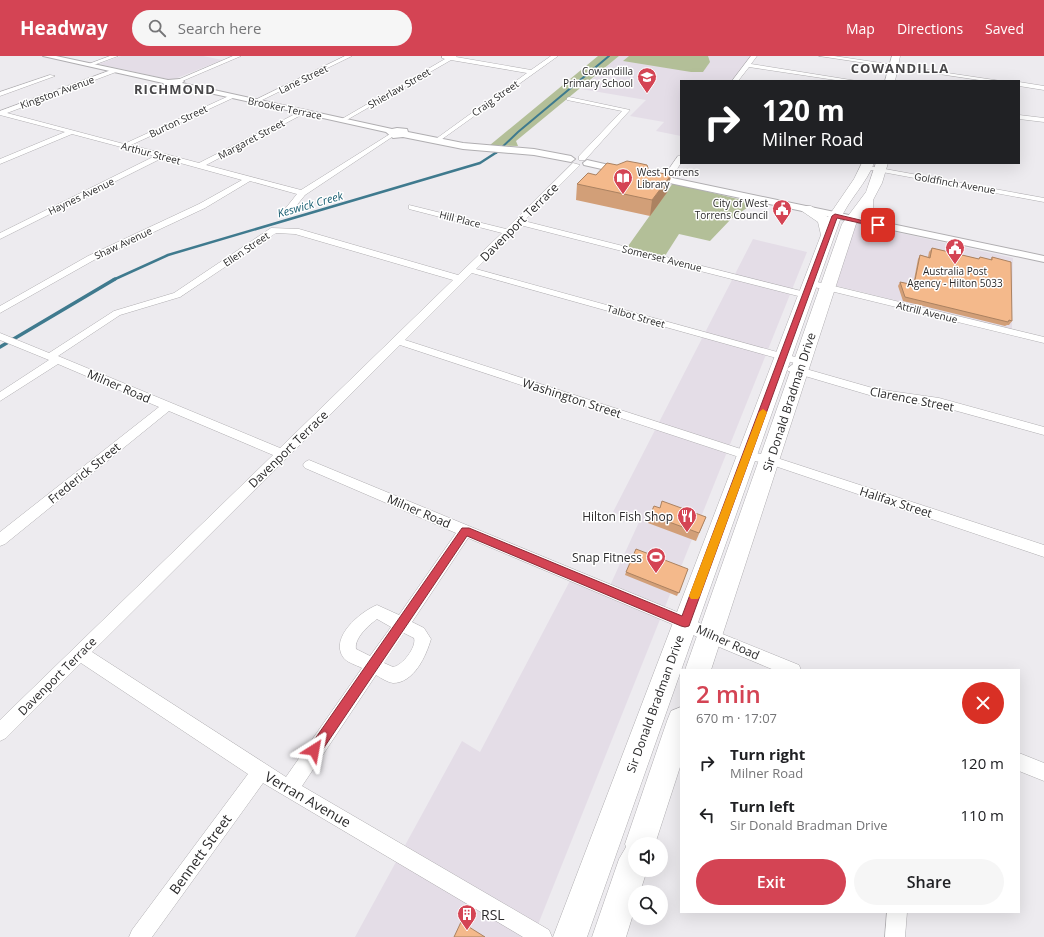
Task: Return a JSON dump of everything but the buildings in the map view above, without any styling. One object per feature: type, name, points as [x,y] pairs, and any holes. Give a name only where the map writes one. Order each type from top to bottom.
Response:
[{"type":"main road","points":[[890,80],[896,56]]},
{"type":"main road","points":[[904,71],[908,56]]},
{"type":"main road","name":"Sir Donald Bradman Drive","points":[[698,669],[710,636],[782,362],[807,289],[835,216],[842,202],[858,184],[867,165]]},
{"type":"main road","name":"Sir Donald Bradman Drive","points":[[570,937],[685,622],[800,367],[852,219],[856,212],[867,201],[882,166]]},
{"type":"main road","points":[[867,201],[866,216],[878,225]]},
{"type":"main road","points":[[806,210],[824,220],[828,237]]},
{"type":"main road","points":[[642,837],[680,724]]},
{"type":"main road","points":[[609,937],[629,877]]},
{"type":"street","points":[[46,56],[114,71]]},
{"type":"street","points":[[89,65],[115,56]]},
{"type":"street","points":[[178,82],[238,56]]},
{"type":"street","name":"Lane Street","points":[[256,101],[349,56]]},
{"type":"street","points":[[437,56],[452,57],[532,72]]},
{"type":"street","name":"Craig Street","points":[[436,141],[555,56]]},
{"type":"street","points":[[736,80],[754,56]]},
{"type":"street","points":[[822,56],[894,66],[904,71],[989,80]]},
{"type":"street","name":"Shierlaw Street","points":[[343,120],[452,57]]},
{"type":"street","points":[[747,65],[816,78],[841,80]]},
{"type":"street","name":"Brooker Terrace","points":[[114,71],[168,82],[166,84],[168,85],[178,82],[233,96],[343,120],[391,133],[436,141]]},
{"type":"street","name":"Kingston Avenue","points":[[0,113],[114,71]]},
{"type":"street","points":[[0,94],[52,76]]},
{"type":"street","points":[[1020,84],[1044,88]]},
{"type":"street","points":[[0,94],[30,102]]},
{"type":"street","name":"Burton Street","points":[[124,146],[233,96]]},
{"type":"street","name":"Davenport Terrace","points":[[0,732],[509,232],[627,110],[569,99]]},
{"type":"street","name":"Margaret Street","points":[[199,166],[303,112]]},
{"type":"street","name":"Arthur Street","points":[[0,113],[247,180],[302,193]]},
{"type":"street","points":[[1020,117],[1044,120]]},
{"type":"street","points":[[0,162],[71,132]]},
{"type":"street","points":[[285,214],[302,193],[391,133]]},
{"type":"street","points":[[436,141],[463,146],[538,152],[806,210],[1044,259]]},
{"type":"street","name":"Haynes Avenue","points":[[0,236],[161,156]]},
{"type":"street","points":[[666,179],[680,159]]},
{"type":"street","name":"Goldfinch Avenue","points":[[867,165],[882,166],[1044,200]]},
{"type":"street","name":"Shaw Avenue","points":[[0,310],[92,258],[202,206],[247,180]]},
{"type":"street","name":"Hill Place","points":[[412,207],[509,232]]},
{"type":"street","name":"Somerset Avenue","points":[[519,222],[807,289]]},
{"type":"street","name":"Ellen Street","points":[[0,396],[117,313],[177,295],[274,230],[296,230],[460,279]]},
{"type":"street","name":"Talbot Street","points":[[470,270],[782,362]]},
{"type":"street","name":"Attrill Avenue","points":[[807,289],[828,288],[1044,340]]},
{"type":"street","name":"Milner Road","points":[[0,336],[283,454]]},
{"type":"street","name":"Washington Street","points":[[398,341],[758,458]]},
{"type":"street","name":"Clarence Street","points":[[782,362],[876,393],[939,402],[1044,431]]},
{"type":"street","name":"Frederick Street","points":[[0,540],[167,406]]},
{"type":"street","name":"Halifax Street","points":[[758,458],[1044,551]]},
{"type":"street","name":"Milner Road","points":[[309,465],[685,622],[710,636],[791,669]]},
{"type":"street","points":[[290,787],[465,531]]},
{"type":"street","points":[[377,612],[403,623],[419,633],[423,639],[421,646],[405,670],[398,675],[392,675],[373,665],[350,654],[347,648],[348,642],[372,613],[377,612]]},
{"type":"street","name":"Verran Avenue","points":[[79,653],[261,772],[290,787],[542,937]]},
{"type":"street","points":[[1020,762],[1044,772]]},
{"type":"street","name":"Bennett Street","points":[[140,937],[261,772]]},
{"type":"street","points":[[895,937],[897,913]]},
{"type":"shaded area","points":[[121,56],[203,56],[222,60],[172,80],[99,64]]},
{"type":"shaded area","name":"Cowandilla Primary School","points":[[619,56],[751,56],[733,80],[680,80],[680,136],[656,131],[664,122],[630,116],[646,100],[581,89]]},
{"type":"shaded area","points":[[855,223],[1013,258],[1012,329],[833,285]]},
{"type":"shaded area","points":[[753,239],[807,252],[533,937],[355,937],[462,741],[480,752],[573,575],[608,590],[639,522],[613,512]]},
{"type":"green space","points":[[598,56],[619,56],[516,141],[518,146],[490,145]]},
{"type":"green space","points":[[629,56],[708,56],[710,62],[703,72],[691,72],[623,61]]},
{"type":"green space","points":[[673,183],[754,203],[731,219],[710,241],[679,234],[663,259],[626,249]]},
{"type":"waterway","name":"Keswick Creek","points":[[496,153],[518,132],[609,56]]},
{"type":"waterway","name":"Keswick Creek","points":[[114,279],[168,255],[480,163],[497,152]]},
{"type":"waterway","name":"Keswick Creek","points":[[0,347],[114,279]]},
{"type":"slow traffic","points":[[695,596],[763,412]]},
{"type":"place","name":"Cowandilla Primary School","points":[[647,94]]},
{"type":"place","name":"West Torrens Library","points":[[623,195]]},
{"type":"place","name":"City of West Torrens Council","points":[[782,226]]},
{"type":"place","name":"Australia Post Agency - Hilton 5033","points":[[955,265]]},
{"type":"place","name":"Hilton Fish Shop","points":[[687,533]]},
{"type":"place","name":"Snap Fitness","points":[[656,574]]},
{"type":"place","name":"RSL","points":[[467,931]]},
{"type":"district","name":"COWANDILLA","points":[[900,68]]},
{"type":"district","name":"RICHMOND","points":[[175,89]]},
{"type":"route","points":[[314,750],[465,531],[685,622],[835,216],[878,225]]}]
